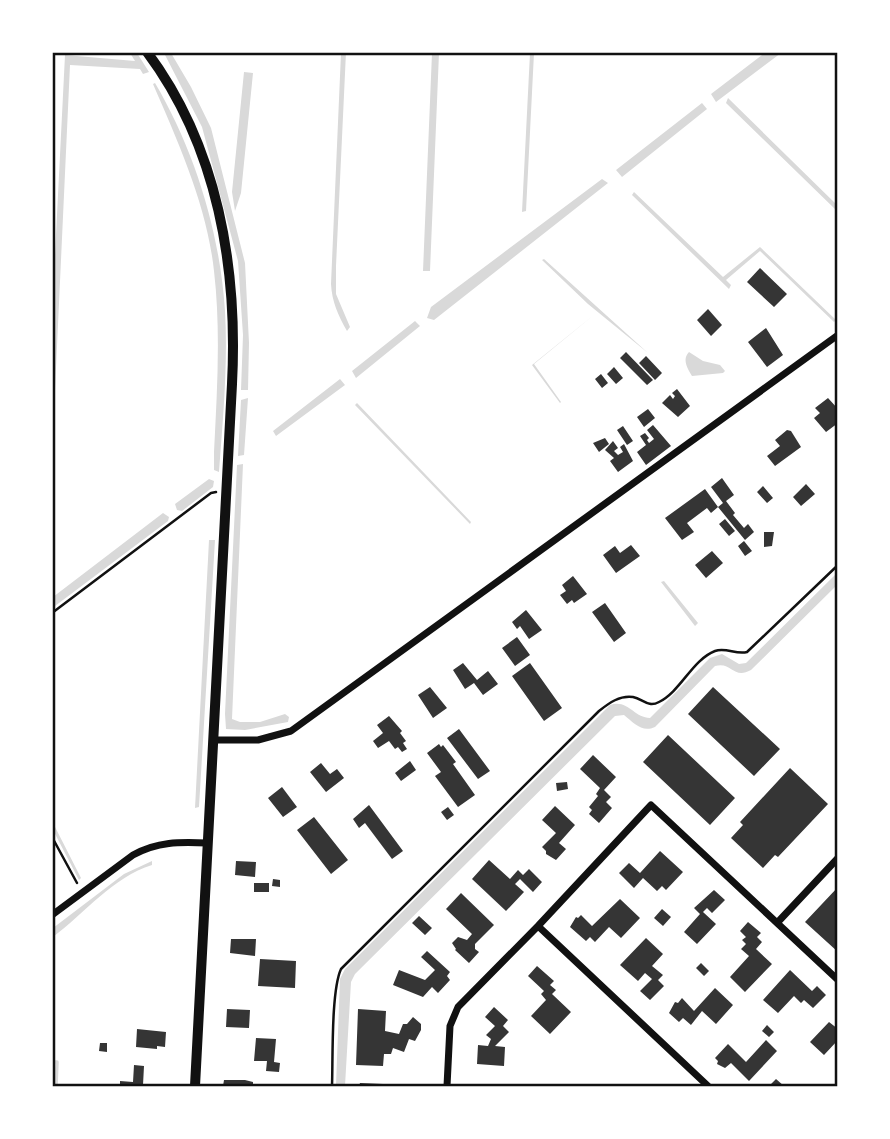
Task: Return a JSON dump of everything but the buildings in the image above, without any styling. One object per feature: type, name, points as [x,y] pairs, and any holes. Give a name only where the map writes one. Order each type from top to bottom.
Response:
[{"type":"street","points":[[146,52],[160,71],[186,118],[206,168],[226,243],[233,304],[234,343],[227,490],[195,1087]]},
{"type":"street","points":[[214,740],[258,740],[283,734],[299,725],[838,335]]},
{"type":"street","points":[[447,1087],[450,1027],[458,1007],[651,806],[838,980]]},
{"type":"street","points":[[52,915],[146,847],[175,842],[208,843]]},
{"type":"street","points":[[777,923],[838,858]]},
{"type":"street","points":[[538,926],[708,1087]]},
{"type":"path","points":[[52,613],[211,493],[227,490]]},
{"type":"path","points":[[332,1087],[336,998],[341,969],[599,711],[615,699],[632,697],[646,704],[660,702],[711,653],[723,649],[737,654],[747,652],[838,565]]},
{"type":"path","points":[[52,837],[83,892]]},
{"type":"shaded area","points":[[346,52],[336,294],[350,327],[347,331],[336,308],[331,284],[341,53]]},
{"type":"shaded area","points":[[766,52],[781,53],[716,102],[711,94]]},
{"type":"shaded area","points":[[130,53],[137,53],[149,72],[143,74],[140,69],[70,65],[53,433],[53,295],[65,55],[135,61]]},
{"type":"shaded area","points":[[164,53],[171,53],[211,128],[245,263],[249,343],[248,390],[241,390],[243,335],[238,261],[202,127]]},
{"type":"shaded area","points":[[432,53],[439,53],[430,271],[423,271]]},
{"type":"shaded area","points":[[530,53],[534,53],[526,211],[522,212]]},
{"type":"shaded area","points":[[244,72],[253,73],[241,193],[235,211],[232,192]]},
{"type":"shaded area","points":[[155,83],[193,164],[218,252],[226,331],[219,472],[214,470],[218,339],[214,271],[205,223],[191,176],[153,84]]},
{"type":"shaded area","points":[[728,98],[837,205],[837,211],[726,103]]},
{"type":"shaded area","points":[[702,103],[707,109],[622,177],[616,170]]},
{"type":"shaded area","points":[[602,179],[608,183],[434,320],[427,318],[431,307]]},
{"type":"shaded area","points":[[634,192],[723,277],[760,247],[836,320],[834,322],[760,251],[726,280],[731,285],[729,289],[632,195]]},
{"type":"shaded area","points":[[542,260],[648,353],[588,304]]},
{"type":"shaded area","points":[[595,314],[534,364],[560,403],[532,365]]},
{"type":"shaded area","points":[[415,321],[420,326],[356,378],[352,371]]},
{"type":"shaded area","points":[[689,352],[703,361],[720,365],[725,371],[692,376],[686,361]]},
{"type":"shaded area","points":[[340,379],[345,385],[276,436],[273,431]]},
{"type":"shaded area","points":[[248,398],[244,455],[238,456],[241,400]]},
{"type":"shaded area","points":[[357,403],[471,522],[470,524],[355,405]]},
{"type":"shaded area","points":[[243,464],[232,719],[240,722],[260,722],[285,714],[289,717],[288,722],[245,730],[226,729],[225,714],[237,465]]},
{"type":"shaded area","points":[[209,479],[214,481],[213,487],[182,511],[177,510],[175,504]]},
{"type":"shaded area","points":[[163,513],[169,517],[168,521],[55,606],[53,597]]},
{"type":"shaded area","points":[[209,540],[215,540],[199,807],[195,808]]},
{"type":"shaded area","points":[[837,573],[837,585],[751,670],[740,673],[725,666],[715,666],[650,729],[642,728],[624,715],[615,716],[355,974],[351,982],[345,1086],[336,1086],[340,979],[345,969],[610,705],[622,704],[650,718],[710,658],[722,654],[739,664],[746,663]]},
{"type":"shaded area","points":[[664,581],[698,623],[695,626],[661,582]]},
{"type":"shaded area","points":[[53,823],[81,878],[79,880],[53,830]]},
{"type":"shaded area","points":[[152,861],[152,865],[112,887],[53,937],[53,928],[124,874]]},
{"type":"waterway","points":[[52,1062],[57,1062],[56,1086]]}]
